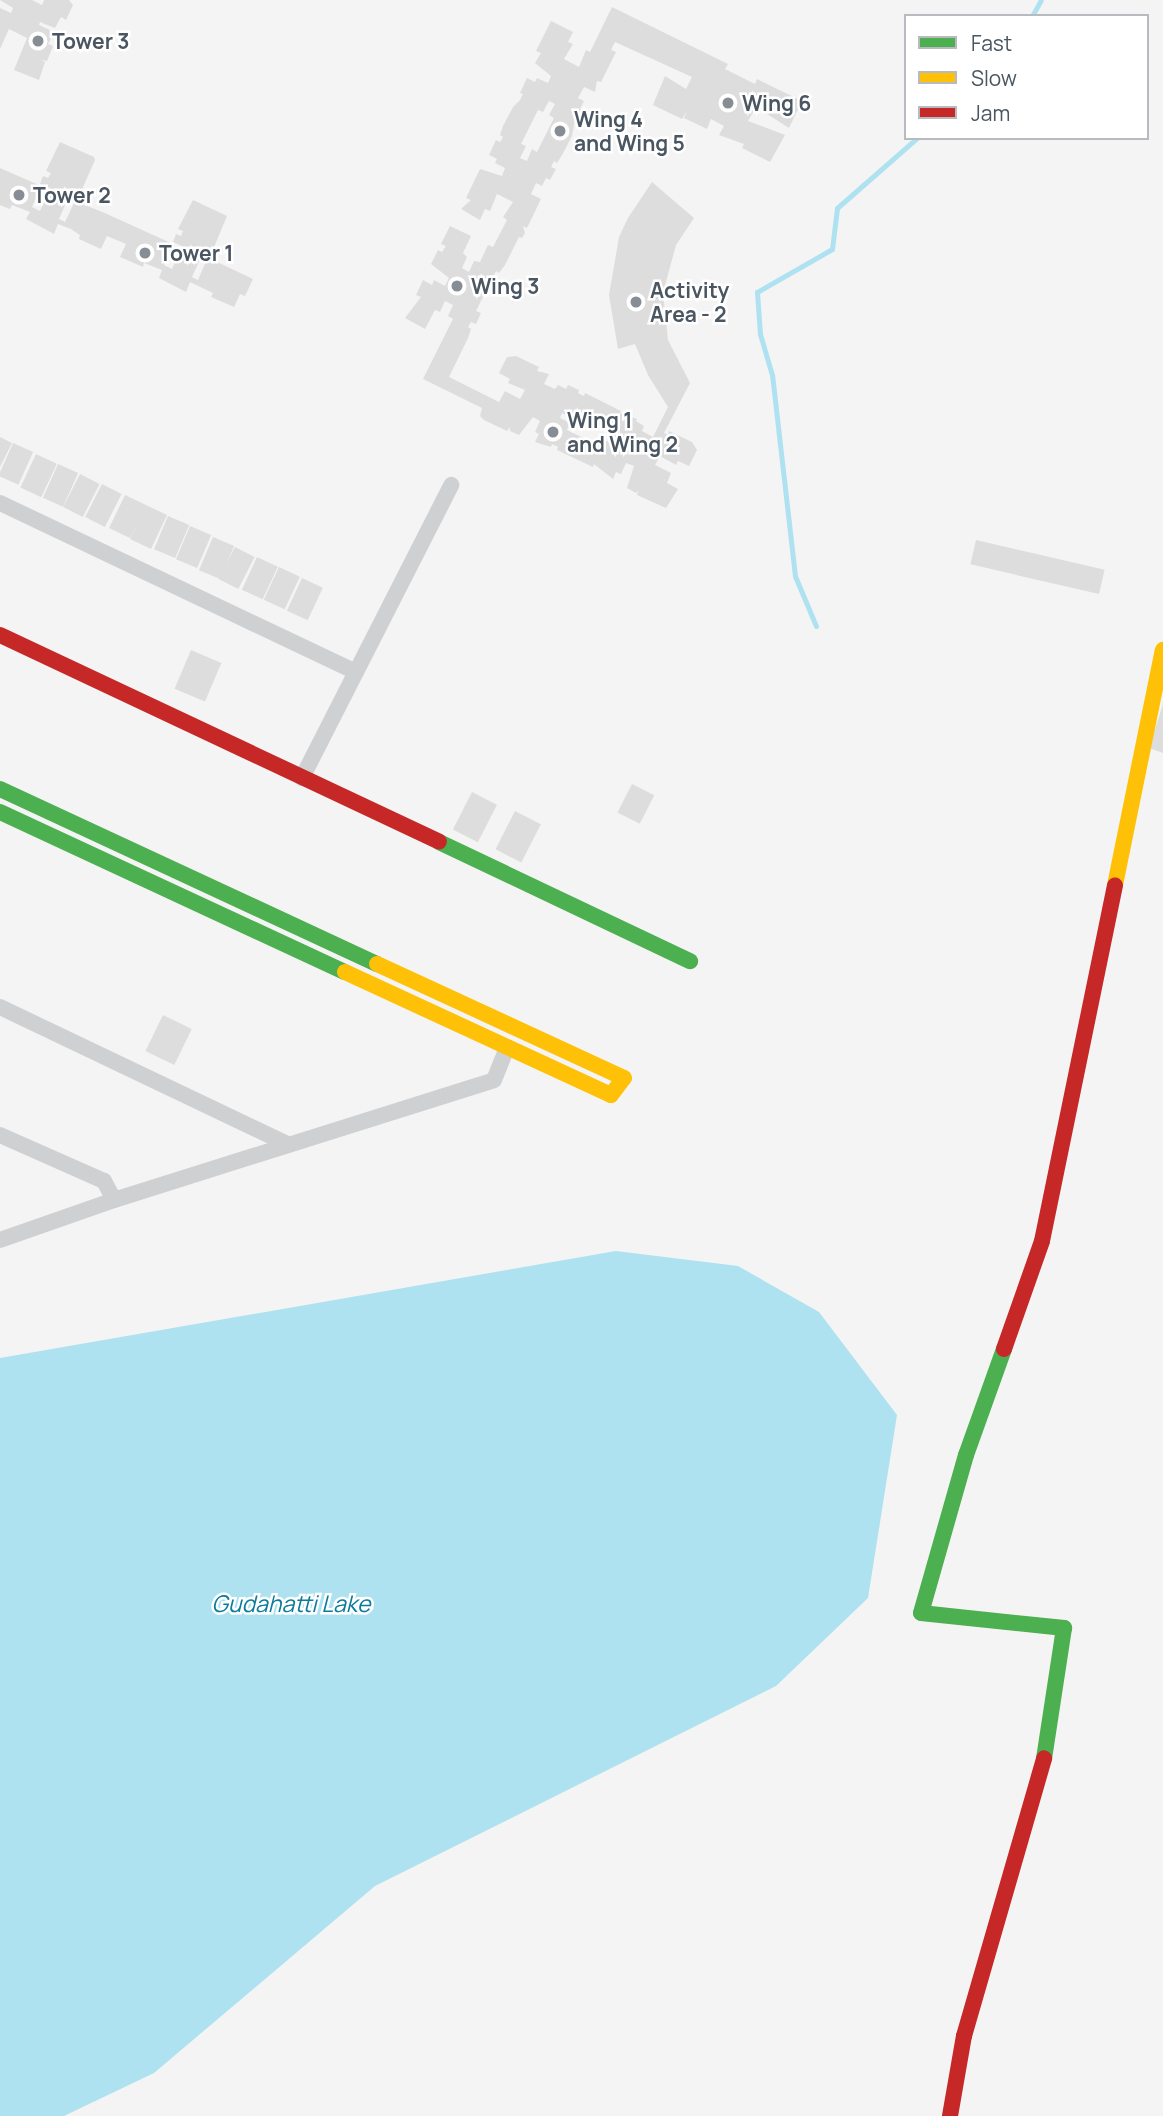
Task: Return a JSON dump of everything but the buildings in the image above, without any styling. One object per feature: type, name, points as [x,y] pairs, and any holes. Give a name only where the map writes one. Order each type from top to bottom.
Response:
[{"type":"street","points":[[302,778],[451,485]]},
{"type":"street","points":[[0,503],[356,672]]},
{"type":"street","points":[[0,635],[690,961]]},
{"type":"street","points":[[950,2116],[964,2036],[994,1924],[1049,1743],[1064,1628],[921,1613],[965,1455],[1042,1241],[1163,650]]},
{"type":"street","points":[[0,789],[624,1079],[611,1095],[0,812]]},
{"type":"street","points":[[0,1007],[289,1145]]},
{"type":"street","points":[[0,1240],[114,1200],[494,1080],[507,1047]]},
{"type":"street","points":[[0,1135],[104,1181],[114,1200]]},
{"type":"water","name":"Gudahatti Lake","points":[[616,1251],[738,1266],[819,1312],[897,1415],[868,1598],[776,1686],[375,1886],[154,2073],[64,2116],[0,2116],[0,1358]]},
{"type":"waterway","points":[[1033,14],[1041,0]]},
{"type":"waterway","points":[[816,626],[795,576],[772,375],[760,334],[757,292],[832,249],[837,208],[915,140]]},
{"type":"traffic: fast","points":[[0,789],[377,964]]},
{"type":"traffic: fast","points":[[0,812],[345,972]]},
{"type":"traffic: fast","points":[[439,842],[690,961]]},
{"type":"traffic: fast","points":[[1004,1349],[966,1455],[921,1613],[1064,1628],[1044,1758]]},
{"type":"traffic: slow","points":[[1115,885],[1163,650]]},
{"type":"traffic: slow","points":[[345,972],[611,1095],[624,1078],[377,964]]},
{"type":"traffic: jam","points":[[0,635],[439,842]]},
{"type":"traffic: jam","points":[[1004,1349],[1042,1241],[1115,885]]},
{"type":"traffic: jam","points":[[950,2116],[964,2036],[1044,1758]]},
{"type":"place","name":"Tower 3","points":[[38,41]]},
{"type":"place","name":"Wing 6","points":[[728,103]]},
{"type":"place","name":"Wing 4 and Wing 5","points":[[560,131]]},
{"type":"place","name":"Tower 2","points":[[19,195]]},
{"type":"place","name":"Tower 1","points":[[145,253]]},
{"type":"place","name":"Wing 3","points":[[457,286]]},
{"type":"place","name":"Activity Area - 2","points":[[636,302]]},
{"type":"place","name":"Wing 1 and Wing 2","points":[[553,432]]}]
